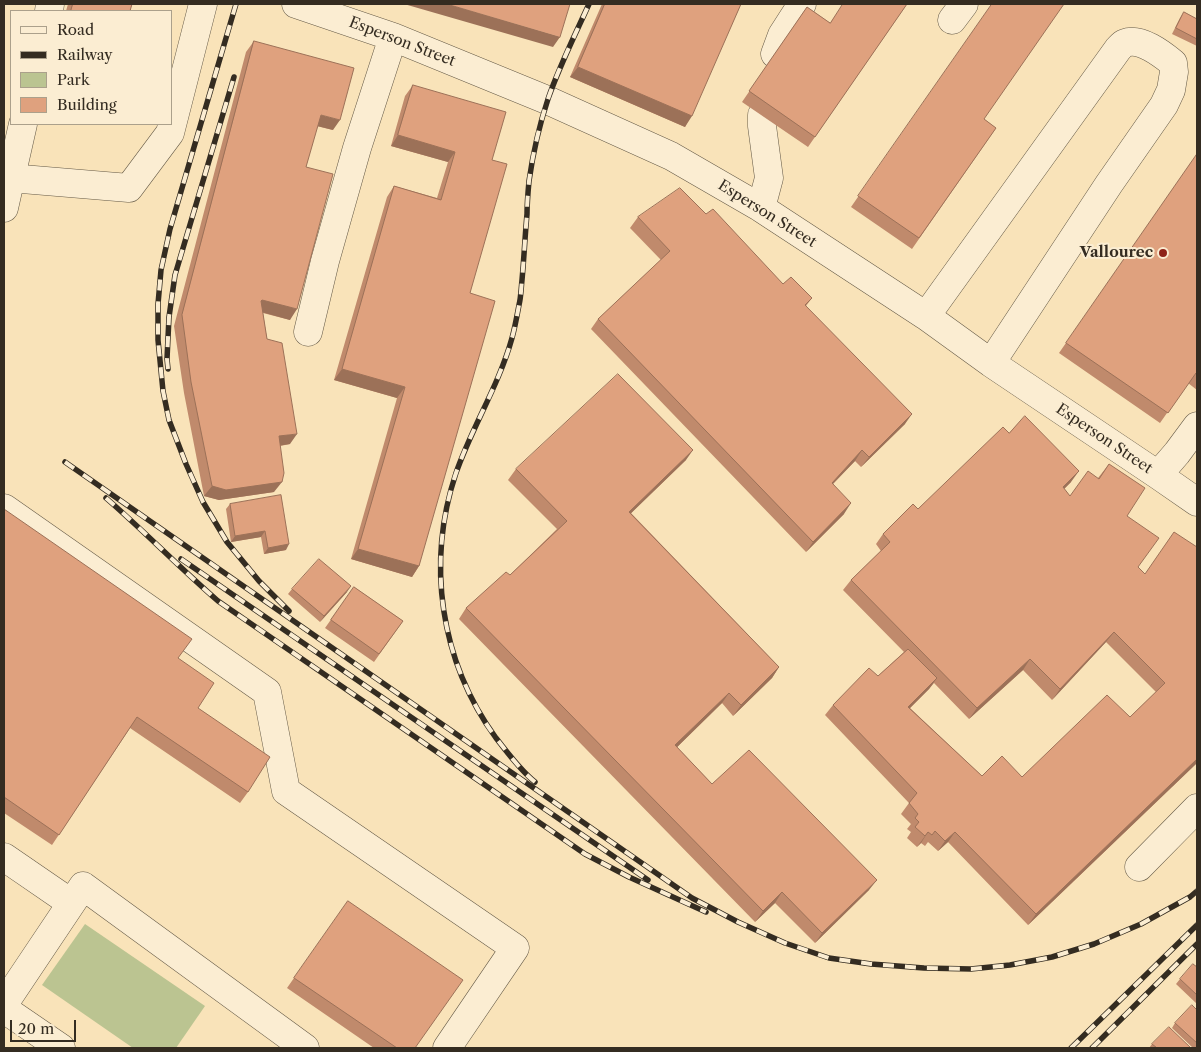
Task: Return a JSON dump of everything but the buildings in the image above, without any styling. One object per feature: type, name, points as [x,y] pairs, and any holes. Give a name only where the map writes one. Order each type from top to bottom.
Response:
[{"type":"street","points":[[10,178],[129,188],[170,133],[203,4]]},
{"type":"street","name":"Esperson Street","points":[[296,4],[393,37],[547,100],[671,156],[761,208],[926,316],[1197,502]]},
{"type":"street","points":[[775,54],[782,35],[802,4]]},
{"type":"street","points":[[308,332],[325,261],[352,167],[393,37]]},
{"type":"street","points":[[926,316],[1118,48],[1125,43],[1134,42],[1144,44],[1164,55],[1173,63],[1174,72],[1171,90],[1164,105],[1109,184],[991,362]]},
{"type":"street","points":[[761,208],[769,178],[762,116]]},
{"type":"street","points":[[4,208],[23,125]]},
{"type":"street","points":[[1158,474],[1177,453],[1197,426]]},
{"type":"street","points":[[4,508],[267,692],[286,791],[515,948],[447,1048]]},
{"type":"street","points":[[1139,867],[1197,808]]},
{"type":"street","points":[[4,857],[71,903]]},
{"type":"street","points":[[4,1004],[83,886],[305,1048]]},
{"type":"street","points":[[4,1009],[61,1048]]},
{"type":"green space","points":[[85,924],[205,1006],[176,1048],[133,1048],[42,985]]},
{"type":"railway","points":[[236,4],[170,229],[161,270],[158,304],[158,340],[163,391],[169,420],[203,502],[227,542],[259,581],[289,611]]},
{"type":"railway","points":[[535,782],[519,767],[496,738],[477,708],[462,677],[451,644],[444,610],[441,576],[442,542],[447,507],[456,473],[507,355],[514,330],[521,293],[529,181],[542,119],[557,75],[589,4]]},
{"type":"railway","points":[[168,369],[169,317],[175,275],[234,77]]},
{"type":"railway","points":[[65,462],[692,898],[738,922],[785,943],[829,958],[871,964],[971,969],[1010,965],[1052,957],[1094,944],[1141,924],[1190,897],[1197,891]]},
{"type":"railway","points":[[106,498],[218,601],[585,854],[629,877],[706,912]]},
{"type":"railway","points":[[181,559],[648,880]]},
{"type":"railway","points":[[1071,1048],[1197,925]]},
{"type":"railway","points":[[1092,1048],[1197,944]]},
{"type":"place","name":"Vallourec","points":[[1163,253]]}]
